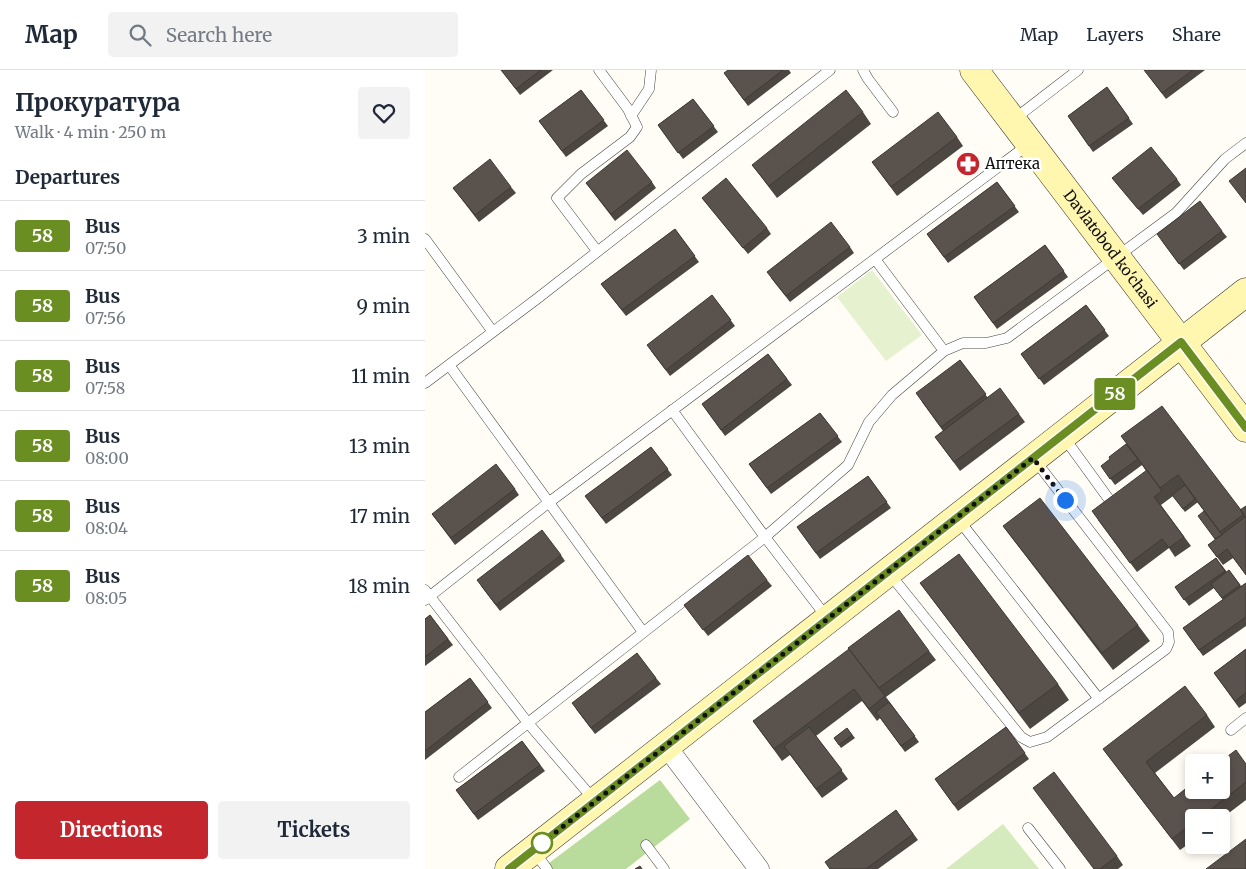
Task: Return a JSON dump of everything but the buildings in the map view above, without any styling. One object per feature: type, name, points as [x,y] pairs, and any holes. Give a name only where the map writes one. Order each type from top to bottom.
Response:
[{"type":"street","name":"Davlatobod ko'chasi","points":[[974,70],[1246,428]]},
{"type":"street","points":[[509,869],[540,860],[595,802],[1246,292]]},
{"type":"street","points":[[666,746],[759,869]]},
{"type":"lane","points":[[597,251],[557,198],[581,174],[630,136],[637,127],[599,70]]},
{"type":"lane","points":[[631,116],[649,89],[651,70]]},
{"type":"lane","points":[[425,383],[830,70]]},
{"type":"lane","points":[[863,70],[893,112]]},
{"type":"lane","points":[[1013,120],[1078,70]]},
{"type":"lane","points":[[595,802],[528,723],[427,595],[1030,143]]},
{"type":"lane","points":[[459,777],[765,537],[849,465],[869,422],[892,395],[944,351],[963,343],[986,343],[1007,338],[1176,213],[1225,159],[1246,143]]},
{"type":"lane","points":[[425,239],[493,332]]},
{"type":"lane","points":[[875,259],[944,351]]},
{"type":"lane","points":[[449,365],[643,632]]},
{"type":"lane","points":[[672,410],[765,537],[829,619]]},
{"type":"lane","points":[[1062,435],[1108,498]]},
{"type":"lane","points":[[889,572],[1021,737],[1029,742],[1047,737],[1166,649],[1169,642],[1168,632],[1033,458]]},
{"type":"lane","points":[[957,518],[1099,699]]},
{"type":"lane","points":[[1231,730],[1246,719]]},
{"type":"lane","points":[[1028,828],[1060,869]]},
{"type":"lane","points":[[646,845],[665,869]]},
{"type":"green space","points":[[872,270],[922,335],[886,361],[837,297]]},
{"type":"green space","points":[[660,780],[690,819],[626,869],[541,869]]},
{"type":"green space","points":[[1003,824],[1039,869],[946,869]]},
{"type":"bus line","name":"58","points":[[509,869],[1181,342],[1246,428]]},
{"type":"place","name":"Аптека","points":[[968,164]]},
{"type":"route","points":[[542,843],[1033,458],[1065,500]]}]
